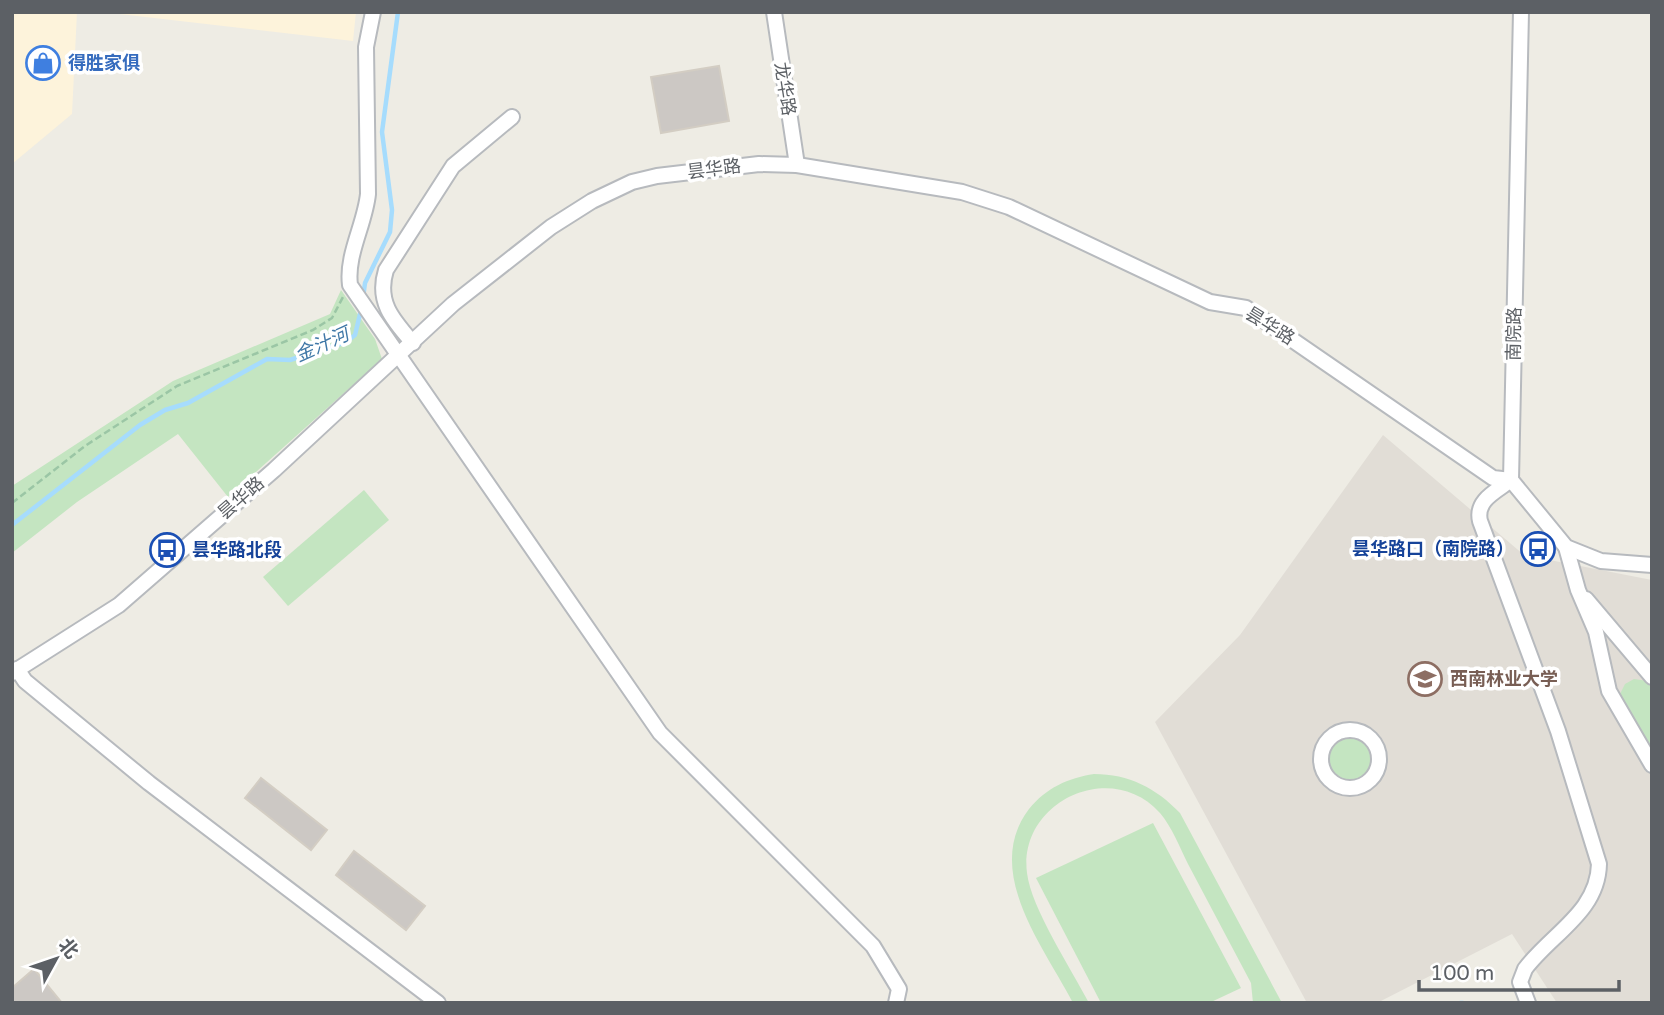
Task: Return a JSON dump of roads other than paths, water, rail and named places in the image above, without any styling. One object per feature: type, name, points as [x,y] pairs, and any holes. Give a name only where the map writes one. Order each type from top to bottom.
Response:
[{"type":"street","points":[[373,12],[366,47],[368,194],[366,216],[348,271],[350,285],[660,733],[873,946],[899,989],[896,1003]]},
{"type":"street","name":"龙华路","points":[[774,12],[797,165]]},
{"type":"street","name":"南院路","points":[[1511,480],[1521,12]]},
{"type":"street","points":[[413,343],[386,309],[382,296],[386,270],[453,166],[512,117]]},
{"type":"street","name":"昙华路","points":[[15,671],[118,605],[398,357],[453,304],[551,227],[592,201],[632,182],[657,176],[759,164],[797,165],[912,182],[1009,207],[1210,302],[1247,308],[1493,478],[1511,480]]},
{"type":"street","points":[[1528,1003],[1520,982],[1525,970],[1588,902],[1599,877],[1599,864],[1558,731],[1480,521],[1483,502],[1511,480],[1566,547],[1578,590],[1596,632],[1609,691],[1652,765]]},
{"type":"street","points":[[1566,547],[1601,561],[1652,565]]},
{"type":"street","points":[[1578,590],[1652,677]]},
{"type":"street","points":[[15,671],[149,783],[438,1003]]},
{"type":"street","points":[[1351,729],[1372,739],[1380,760],[1370,781],[1349,788],[1328,779],[1321,758],[1330,737],[1351,729]]},
{"type":"waterway","name":"金汁河","points":[[363,298],[365,283],[390,232],[392,210],[382,132],[398,12]]},
{"type":"waterway","name":"金汁河","points":[[12,525],[140,425],[165,410],[188,403],[267,359],[290,360],[346,342],[355,335],[361,310]]},
{"type":"place","name":"得胜家俱","points":[[43,63]]},
{"type":"place","name":"昙华路口（南院路）","points":[[1538,549]]},
{"type":"place","name":"昙华路北段","points":[[167,550]]},
{"type":"place","name":"西南林业大学","points":[[1425,679]]}]
